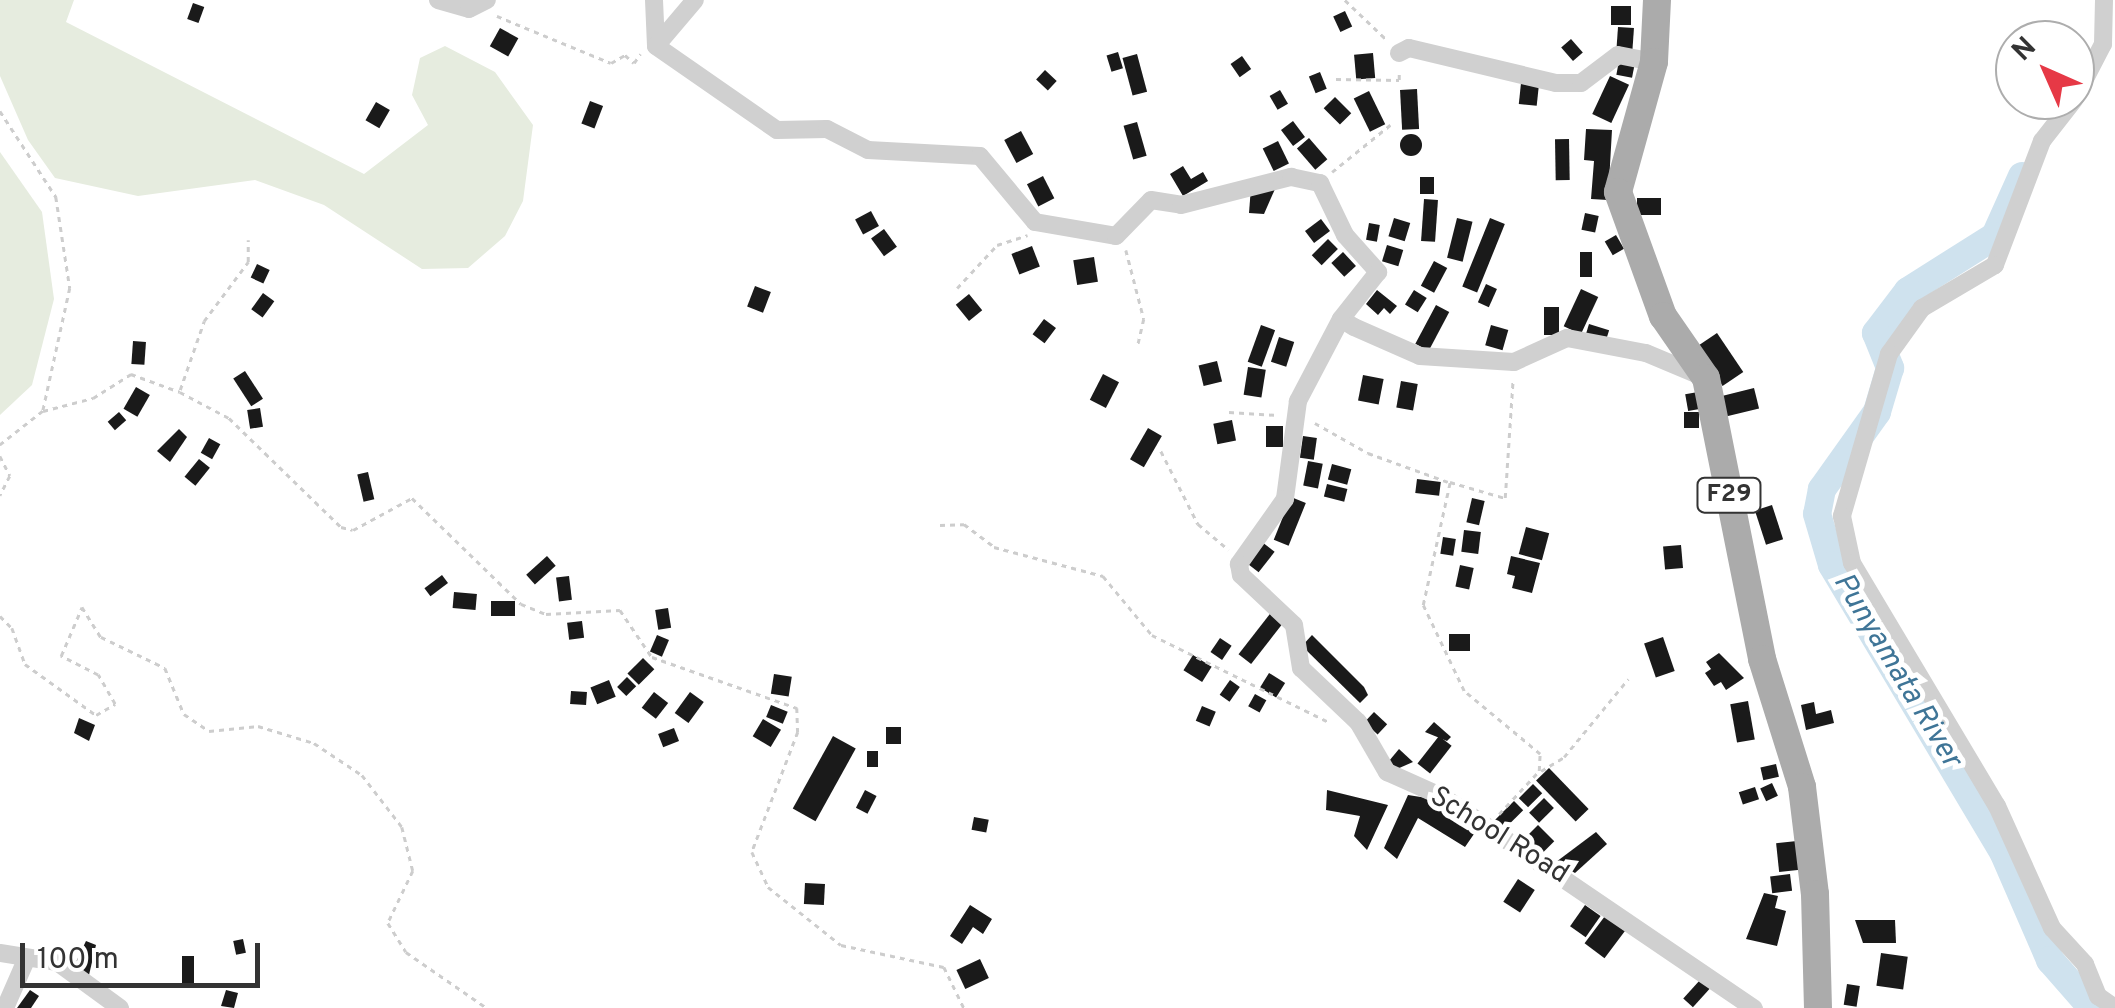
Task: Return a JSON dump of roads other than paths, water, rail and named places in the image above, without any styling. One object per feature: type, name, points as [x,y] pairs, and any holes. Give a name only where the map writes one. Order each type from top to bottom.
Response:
[{"type":"main road","name":"F29","points":[[1657,0],[1654,62],[1618,192],[1662,316],[1706,378],[1762,659],[1802,787],[1816,894],[1818,1008]]},
{"type":"street","points":[[438,0],[486,3]]},
{"type":"street","points":[[654,0],[655,40]]},
{"type":"street","points":[[655,40],[695,0]]},
{"type":"street","points":[[2095,59],[2103,44],[2104,0]]},
{"type":"street","points":[[655,40],[777,130],[827,128],[868,150],[980,156],[1034,222],[1116,236],[1151,200],[1181,205],[1291,176],[1320,183],[1346,236],[1378,272],[1341,319],[1420,356],[1514,362],[1567,338],[1646,353],[1706,378]]},
{"type":"street","points":[[1399,53],[1409,48],[1556,84],[1581,83],[1618,56],[1654,62]]},
{"type":"street","points":[[2058,120],[2042,141],[1996,265],[1922,308],[1888,354],[1842,516],[1852,563],[1997,806],[2052,928],[2084,964],[2098,996],[2115,1008]]},
{"type":"street","name":"School Road","points":[[1341,319],[1329,333],[1295,416],[1294,474],[1286,499],[1239,564],[1241,575],[1294,625],[1301,668],[1358,722],[1387,772],[1443,797],[1754,1008]]},
{"type":"street","points":[[0,953],[58,962],[120,1008]]},
{"type":"street","points":[[6,1008],[26,960]]},
{"type":"waterway","name":"Punyamata River","points":[[2022,176],[1995,236],[1908,291],[1876,333],[1890,368],[1877,412],[1822,489],[1817,514],[1832,565],[2004,854],[2050,960],[2092,1008]]}]
